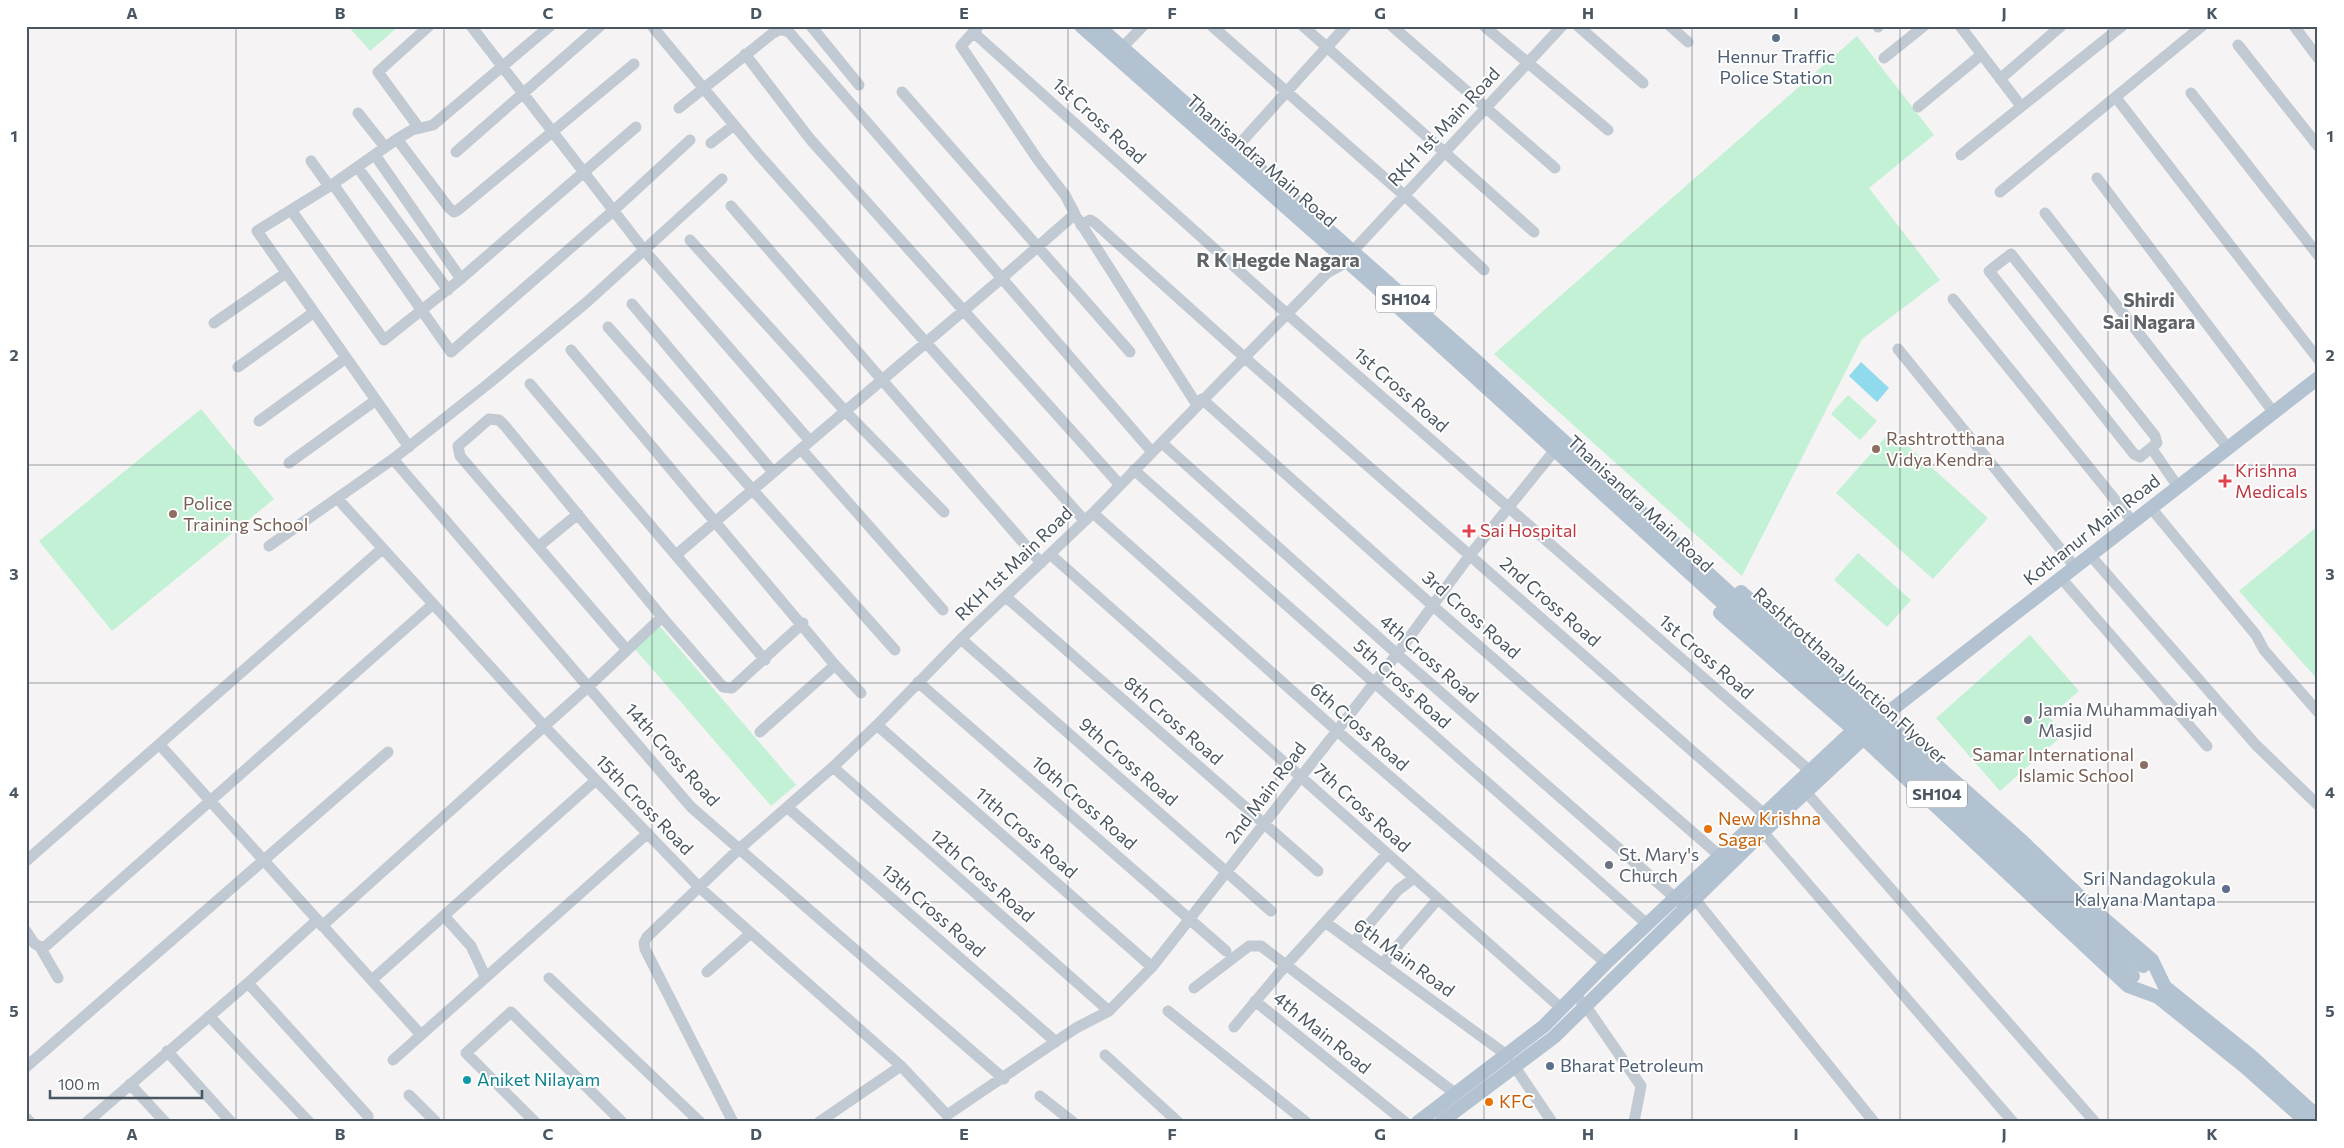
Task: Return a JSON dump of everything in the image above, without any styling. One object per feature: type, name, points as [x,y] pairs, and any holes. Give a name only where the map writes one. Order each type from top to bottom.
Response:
[{"type":"main road","name":"Thanisandra Main Road","points":[[1081,26],[1118,52],[1236,148],[1345,253]]},
{"type":"main road","name":"Thanisandra Main Road","points":[[1098,26],[1118,52],[1559,445],[1712,586]]},
{"type":"main road","name":"Kothanur Main Road","points":[[1857,738],[1884,713],[2318,378]]},
{"type":"main road","name":"Thanisandra Main Road","points":[[1712,586],[1728,580],[1884,713],[2095,911],[2152,960],[2162,992],[2307,1122]]},
{"type":"main road","name":"Thanisandra Main Road","points":[[1712,586],[1707,602],[1857,738],[1880,753],[2128,986],[2162,992],[2251,1056],[2318,1117]]},
{"type":"main road","name":"Rashtrotthana Junction Flyover","points":[[1712,586],[1903,762],[2162,992]]},
{"type":"main road","points":[[1449,1120],[1511,1061],[1574,994],[1647,924],[1685,901],[1720,856],[1764,814],[1810,771],[1857,738]]},
{"type":"main road","points":[[1418,1122],[1456,1094],[1554,1037],[1685,901],[1806,792],[1857,738]]},
{"type":"main road","points":[[2073,936],[2095,911]]},
{"type":"street","points":[[419,128],[378,72],[429,26]]},
{"type":"street","points":[[471,26],[644,250],[810,441]]},
{"type":"street","points":[[408,447],[257,231],[358,168],[397,138],[419,128],[433,125],[550,26]]},
{"type":"street","points":[[456,152],[600,26]]},
{"type":"street","name":"6th Cross Road","points":[[652,26],[702,89],[926,343],[1088,517],[1606,963]]},
{"type":"street","points":[[811,26],[859,85]]},
{"type":"street","points":[[1118,52],[1143,26]]},
{"type":"street","points":[[1212,26],[1405,196],[1484,270]]},
{"type":"street","points":[[1303,26],[1534,232]]},
{"type":"street","points":[[1236,148],[1346,26]]},
{"type":"street","points":[[1392,26],[1555,168]]},
{"type":"street","points":[[1484,26],[1608,130]]},
{"type":"street","name":"RKH 1st Main Road","points":[[733,1122],[645,950],[644,943],[647,937],[739,849],[833,767],[961,639],[1051,555],[1345,253],[1405,196],[1562,26]]},
{"type":"street","points":[[1578,26],[1643,83]]},
{"type":"street","points":[[1670,26],[1688,42]]},
{"type":"street","points":[[1884,58],[1924,26]]},
{"type":"street","points":[[1960,26],[2022,106]]},
{"type":"street","points":[[2000,79],[2046,30],[2061,26]]},
{"type":"street","points":[[1961,155],[2122,26]]},
{"type":"street","points":[[2000,192],[2117,99],[2202,26]]},
{"type":"street","points":[[2294,26],[2318,58]]},
{"type":"street","points":[[679,108],[745,54],[781,29],[789,32],[1152,452]]},
{"type":"street","name":"3rd Cross Road","points":[[976,29],[961,46],[1038,160],[1065,195],[1081,224],[1199,402],[1720,856]]},
{"type":"street","name":"1st Cross Road","points":[[976,29],[1286,313],[1810,771]]},
{"type":"street","points":[[2238,45],[2318,146]]},
{"type":"street","points":[[745,54],[810,139],[1120,485]]},
{"type":"street","points":[[1918,107],[1981,54]]},
{"type":"street","points":[[397,138],[454,212],[502,175],[551,131],[634,64]]},
{"type":"street","points":[[902,92],[1130,352]]},
{"type":"street","points":[[2191,93],[2318,255]]},
{"type":"street","points":[[2117,99],[2318,359]]},
{"type":"street","points":[[358,113],[385,148]]},
{"type":"street","points":[[711,143],[734,125]]},
{"type":"street","points":[[291,210],[384,340],[448,290],[636,127]]},
{"type":"street","points":[[311,161],[331,185],[451,352],[613,211],[690,140]]},
{"type":"street","points":[[375,155],[461,279]]},
{"type":"street","points":[[358,168],[448,290]]},
{"type":"street","points":[[2097,178],[2274,412]]},
{"type":"street","points":[[269,546],[393,459],[587,302],[722,179]]},
{"type":"street","points":[[732,206],[1041,563]]},
{"type":"street","points":[[2045,213],[2228,448]]},
{"type":"street","points":[[676,555],[1038,248],[1075,214]]},
{"type":"street","name":"2nd Cross Road","points":[[1081,224],[1090,220],[1095,223],[1244,357],[1764,814]]},
{"type":"street","points":[[690,240],[845,411],[944,512]]},
{"type":"street","points":[[2011,254],[2155,436],[2157,443],[2152,450],[2140,456],[2134,454],[1989,271],[2011,254]]},
{"type":"street","points":[[214,323],[286,273]]},
{"type":"street","points":[[1953,299],[2133,522]]},
{"type":"street","points":[[632,304],[773,472]]},
{"type":"street","points":[[238,367],[313,313]]},
{"type":"street","points":[[608,327],[896,650]]},
{"type":"street","points":[[1898,348],[2075,567]]},
{"type":"street","points":[[570,350],[861,693]]},
{"type":"street","points":[[260,421],[346,358]]},
{"type":"street","points":[[530,384],[765,660]]},
{"type":"street","points":[[289,463],[376,400]]},
{"type":"street","points":[[627,650],[460,456],[458,446],[489,419],[499,420],[506,426],[662,617],[723,687],[732,688],[803,624]]},
{"type":"street","name":"4th Cross Road","points":[[1162,443],[1397,654],[1685,901],[1874,1122]]},
{"type":"street","name":"2nd Main Road","points":[[947,1115],[1004,1079],[1087,1022],[1109,1011],[1152,967],[1397,654],[1470,555],[1559,445]]},
{"type":"street","points":[[800,449],[943,610]]},
{"type":"street","points":[[2152,450],[2178,487]]},
{"type":"street","name":"14th Cross Road","points":[[393,459],[691,807],[1004,1079]]},
{"type":"street","name":"5th Cross Road","points":[[1134,470],[1647,924]]},
{"type":"street","name":"15th Cross Road","points":[[337,498],[544,726],[700,888],[900,1066],[947,1115]]},
{"type":"street","points":[[2151,508],[2256,635],[2264,650],[2318,712]]},
{"type":"street","points":[[539,546],[578,514]]},
{"type":"street","points":[[26,861],[382,549]]},
{"type":"street","name":"7th Cross Road","points":[[1051,555],[1561,1008]]},
{"type":"street","points":[[2090,555],[2256,745],[2318,805]]},
{"type":"street","points":[[2061,578],[2207,746]]},
{"type":"street","name":"8th Cross Road","points":[[1006,597],[1318,871]]},
{"type":"street","points":[[40,947],[47,945],[432,604]]},
{"type":"street","points":[[93,1120],[130,1084],[319,923],[544,726],[662,617]]},
{"type":"street","name":"9th Cross Road","points":[[961,639],[1271,911]]},
{"type":"street","points":[[760,732],[836,665]]},
{"type":"street","name":"10th Cross Road","points":[[918,682],[1226,951]]},
{"type":"street","name":"11th Cross Road","points":[[877,725],[1152,967]]},
{"type":"street","points":[[160,745],[421,1034]]},
{"type":"street","points":[[26,1067],[388,752]]},
{"type":"street","name":"12th Cross Road","points":[[833,767],[1109,1011]]},
{"type":"street","points":[[373,979],[596,780]]},
{"type":"street","points":[[1806,792],[2095,1122]]},
{"type":"street","name":"13th Cross Road","points":[[786,807],[1056,1042]]},
{"type":"street","points":[[1763,832],[2013,1122]]},
{"type":"street","points":[[393,1060],[485,976],[648,833]]},
{"type":"street","points":[[1325,922],[1387,854]]},
{"type":"street","points":[[1353,943],[1398,890],[1414,878]]},
{"type":"street","points":[[1383,963],[1438,900]]},
{"type":"street","points":[[444,916],[471,946],[485,976]]},
{"type":"street","name":"6th Main Road","points":[[1286,965],[1325,922],[1383,963],[1511,1061],[1552,1122]]},
{"type":"street","points":[[26,931],[34,943],[40,947],[58,978]]},
{"type":"street","points":[[708,972],[751,933]]},
{"type":"street","points":[[1194,988],[1249,946],[1255,944],[1261,946],[1456,1094]]},
{"type":"street","name":"4th Main Road","points":[[1286,965],[1255,1001],[1406,1122]]},
{"type":"street","points":[[549,978],[700,1122]]},
{"type":"street","points":[[248,983],[368,1116],[368,1122]]},
{"type":"street","points":[[1574,994],[1585,1005],[1641,1086],[1634,1122]]},
{"type":"street","points":[[1087,1022],[1097,1001]]},
{"type":"street","points":[[1234,1027],[1255,1001]]},
{"type":"street","points":[[1168,1011],[1306,1122]]},
{"type":"street","points":[[535,1122],[466,1053],[511,1012],[622,1122]]},
{"type":"street","points":[[209,1016],[309,1122]]},
{"type":"street","points":[[168,1051],[232,1122]]},
{"type":"street","points":[[1106,1055],[1178,1122]]},
{"type":"street","points":[[819,1122],[900,1066]]},
{"type":"street","points":[[130,1084],[165,1122]]},
{"type":"street","points":[[409,1095],[436,1122]]},
{"type":"street","points":[[1040,1096],[1073,1122]]},
{"type":"street","points":[[26,1118],[30,1122]]},
{"type":"green space","points":[[348,26],[399,26],[370,51]]},
{"type":"green space","points":[[1857,36],[1934,135],[1869,188],[1940,280],[1862,339],[1742,576],[1494,354]]},
{"type":"green space","points":[[1848,395],[1877,421],[1860,440],[1831,414]]},
{"type":"green space","points":[[201,409],[274,499],[112,631],[39,541]]},
{"type":"green space","points":[[1891,431],[1988,518],[1933,579],[1836,493]]},
{"type":"green space","points":[[2318,526],[2318,680],[2239,591]]},
{"type":"green space","points":[[1858,553],[1911,600],[1887,627],[1834,580]]},
{"type":"green space","points":[[659,625],[796,785],[771,806],[635,649]]},
{"type":"green space","points":[[2030,635],[2079,691],[2049,717],[2064,734],[2000,791],[1936,718]]},
{"type":"water","points":[[1861,362],[1889,388],[1877,402],[1849,376]]},
{"type":"place","name":"Hennur Traffic Police Station","points":[[1776,38]]},
{"type":"place","name":"Rashtrotthana Vidya Kendra","points":[[1876,449]]},
{"type":"place","name":"Krishna Medicals","points":[[2225,481]]},
{"type":"place","name":"Police Training School","points":[[173,514]]},
{"type":"place","name":"Sai Hospital","points":[[1469,531]]},
{"type":"place","name":"Jamia Muhammadiyah Masjid","points":[[2028,720]]},
{"type":"place","name":"Samar International Islamic School","points":[[2144,765]]},
{"type":"place","name":"New Krishna Sagar","points":[[1708,829]]},
{"type":"place","name":"St. Mary's Church","points":[[1609,865]]},
{"type":"place","name":"Sri Nandagokula Kalyana Mantapa","points":[[2226,889]]},
{"type":"place","name":"Bharat Petroleum","points":[[1550,1066]]},
{"type":"place","name":"Aniket Nilayam","points":[[467,1080]]},
{"type":"place","name":"KFC","points":[[1489,1102]]},
{"type":"district","name":"R K Hegde Nagara","points":[[1278,260]]},
{"type":"district","name":"Shirdi Sai Nagara","points":[[2149,311]]}]
